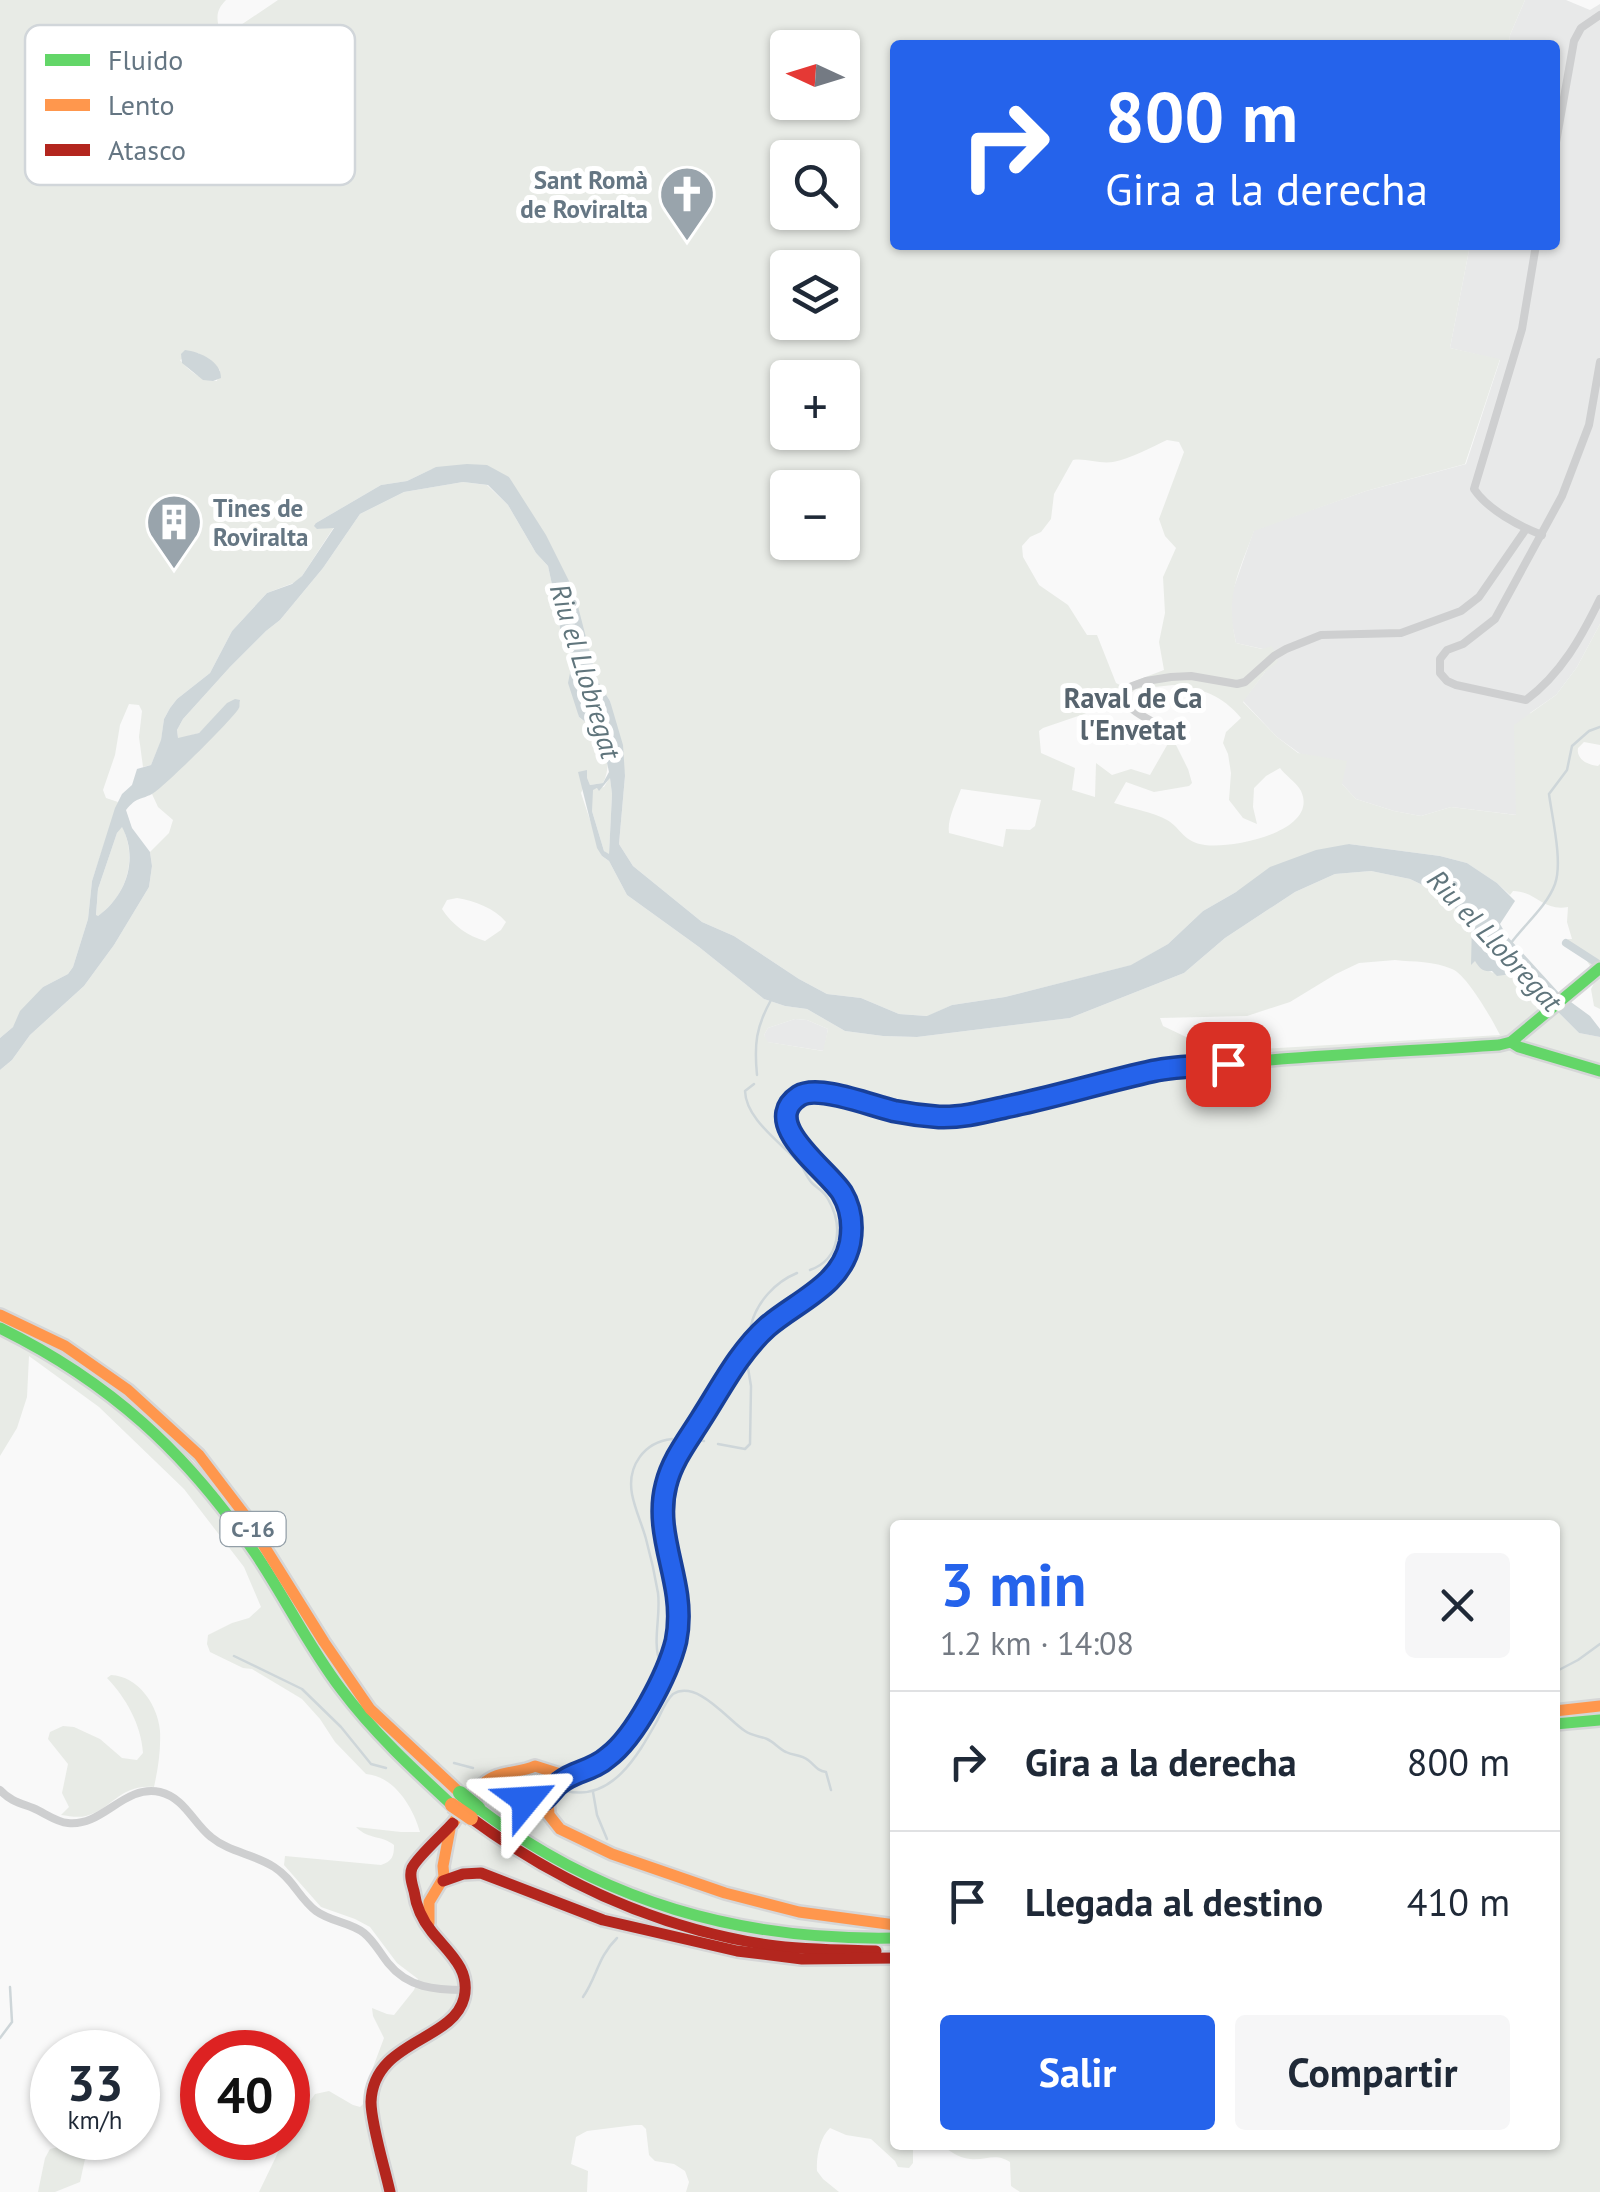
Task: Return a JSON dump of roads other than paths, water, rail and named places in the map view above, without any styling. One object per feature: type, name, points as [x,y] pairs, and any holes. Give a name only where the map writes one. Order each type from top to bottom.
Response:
[{"type":"main road","points":[[467,1804],[494,1790],[542,1802],[577,1773],[611,1756],[652,1697],[673,1651],[679,1619],[662,1508],[668,1474],[733,1368],[755,1340],[836,1274],[849,1246],[848,1204],[788,1128],[787,1111],[797,1098],[817,1092],[896,1111],[949,1118],[1067,1094],[1156,1070],[1281,1058],[1488,1047],[1513,1040],[1600,968]]},
{"type":"main road","points":[[1513,1040],[1519,1047],[1600,1071]]},
{"type":"main road","name":"C-16","points":[[0,1315],[65,1346],[128,1390],[199,1456],[244,1514],[370,1709],[527,1857],[644,1913],[694,1928],[806,1949],[890,1954]]},
{"type":"main road","name":"C-16","points":[[0,1328],[29,1340],[94,1379],[156,1432],[210,1492],[255,1554],[340,1688],[403,1759],[467,1804],[558,1860],[630,1894],[675,1909],[715,1921],[804,1935],[890,1938]]},
{"type":"main road","points":[[1560,1710],[1600,1706]]},
{"type":"main road","points":[[1560,1724],[1600,1720]]},
{"type":"main road","points":[[390,2192],[371,2105],[374,2083],[386,2064],[452,2019],[465,1990],[462,1970],[430,1930],[416,1904],[412,1867],[483,1784],[495,1776],[535,1766],[577,1773]]},
{"type":"main road","points":[[548,1771],[552,1779],[550,1816],[560,1828],[612,1854],[725,1893],[798,1912],[890,1924]]},
{"type":"main road","points":[[520,1794],[518,1782],[522,1772]]},
{"type":"main road","points":[[430,1930],[427,1906],[440,1879],[451,1825]]},
{"type":"main road","points":[[423,1858],[434,1858],[440,1879]]},
{"type":"main road","points":[[412,1881],[422,1890],[440,1879],[480,1873],[603,1920],[737,1951],[802,1959],[867,1960],[890,1955]]},
{"type":"street","points":[[1560,120],[1574,40],[1582,28],[1600,15]]},
{"type":"street","points":[[1535,250],[1522,329],[1474,490],[1480,499],[1542,535]]},
{"type":"street","points":[[1600,362],[1584,438],[1542,535],[1495,619],[1463,644],[1447,650],[1440,659],[1440,673],[1456,685],[1526,700],[1558,671],[1600,599]]},
{"type":"street","points":[[1158,725],[1123,700],[1122,693],[1127,688],[1171,677],[1245,682],[1274,656],[1321,635],[1401,634],[1461,611],[1479,597],[1526,529]]},
{"type":"street","points":[[0,1790],[15,1802],[66,1823],[90,1820],[140,1792],[167,1794],[181,1803],[220,1844],[269,1864],[296,1886],[317,1912],[364,1933],[391,1967],[410,1981],[440,1991],[465,1990]]},
{"type":"water","points":[[185,350],[214,362],[221,378],[203,380],[182,363]]},
{"type":"water","name":"Riu el Llobregat","points":[[487,465],[509,477],[546,535],[574,591],[597,680],[610,701],[623,745],[625,776],[619,844],[633,866],[702,922],[734,936],[827,994],[861,998],[899,1014],[927,1016],[952,1005],[1005,997],[1131,965],[1168,944],[1203,911],[1270,867],[1316,850],[1349,844],[1467,863],[1497,883],[1515,901],[1500,924],[1507,936],[1560,994],[1590,1016],[1600,1029],[1600,1037],[1579,1033],[1519,973],[1497,976],[1475,961],[1471,965],[1472,922],[1433,890],[1410,879],[1371,871],[1335,874],[1295,892],[1225,938],[1184,973],[1070,1018],[917,1037],[883,1036],[845,1031],[807,1009],[764,999],[627,895],[609,861],[597,848],[578,772],[587,770],[590,785],[603,783],[609,772],[601,734],[579,717],[568,683],[573,658],[561,640],[548,566],[508,505],[488,485],[463,482],[404,492],[360,514],[280,620],[183,719],[177,730],[178,738],[199,733],[227,703],[240,700],[235,714],[183,767],[159,789],[126,810],[132,828],[150,852],[149,887],[84,986],[30,1035],[0,1070],[0,1038],[43,987],[68,974],[73,967],[88,919],[92,881],[115,808],[132,785],[137,769],[151,765],[170,708],[210,673],[232,631],[267,593],[302,576],[334,528],[317,529],[316,523],[381,485],[407,481],[436,467]],"holes":[[[610,778],[612,794],[609,854],[604,851],[592,811],[593,790],[599,791]],[[122,827],[129,852],[127,876],[116,898],[98,916],[98,889]]]},
{"type":"waterway","name":"Riu el Llobregat","points":[[1511,943],[1555,884],[1557,852],[1549,794],[1567,770],[1572,746],[1600,727]]},
{"type":"waterway","points":[[1566,943],[1600,965]]},
{"type":"waterway","points":[[757,1075],[757,1036],[771,1000]]},
{"type":"waterway","points":[[754,1084],[745,1091],[751,1112],[800,1164],[833,1209],[837,1230],[833,1250],[810,1270]]},
{"type":"waterway","points":[[751,1325],[768,1294],[797,1273]]},
{"type":"waterway","points":[[718,1444],[745,1449],[750,1444],[748,1368]]},
{"type":"waterway","points":[[660,1663],[658,1593],[631,1484],[635,1465],[646,1450],[672,1439]]},
{"type":"waterway","points":[[697,1440],[704,1441]]},
{"type":"waterway","points":[[1560,1669],[1600,1644]]},
{"type":"waterway","points":[[234,1656],[302,1689],[371,1764],[386,1768]]},
{"type":"waterway","points":[[566,1791],[582,1793],[597,1789],[622,1773],[668,1700],[682,1691],[702,1696],[748,1733],[805,1758],[826,1772],[831,1790]]},
{"type":"waterway","points":[[454,1763],[473,1768]]},
{"type":"waterway","points":[[593,1792],[607,1839]]},
{"type":"waterway","points":[[583,1997],[617,1938]]},
{"type":"waterway","points":[[0,2038],[12,2022],[10,1987]]},
{"type":"place","name":"Sant Romà de Roviralta","points":[[687,243]]},
{"type":"place","name":"Tines de Roviralta","points":[[174,571]]},
{"type":"district","name":"Raval de Ca l'Envetat","points":[[1133,713]]}]
